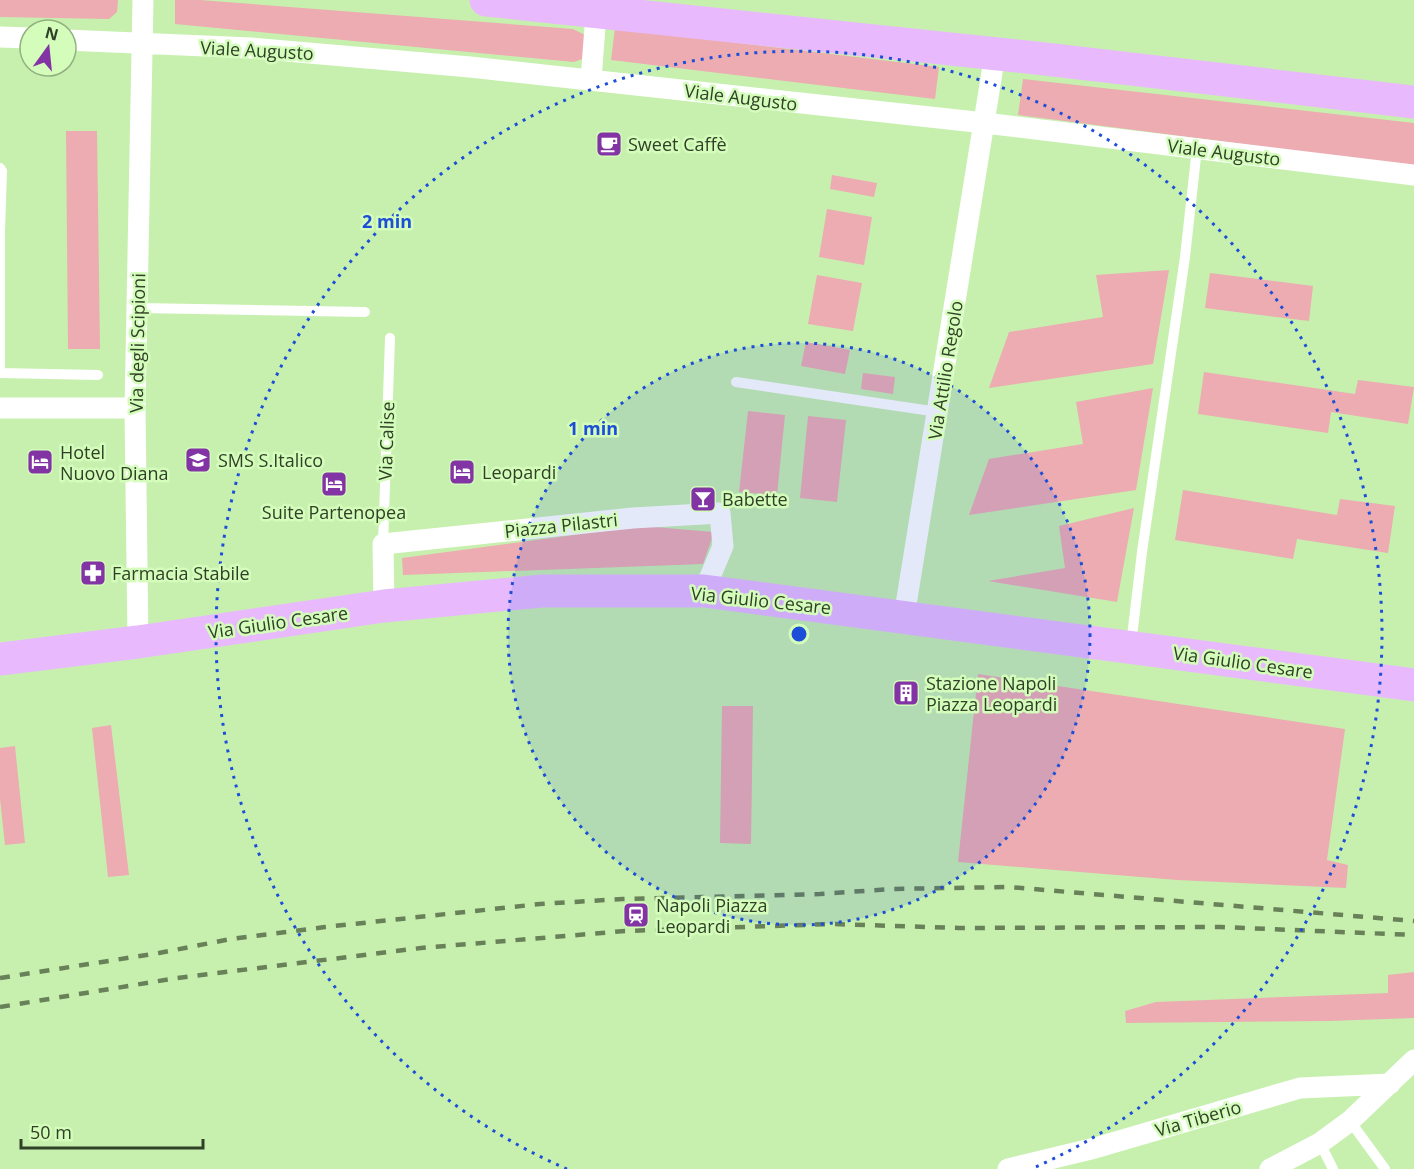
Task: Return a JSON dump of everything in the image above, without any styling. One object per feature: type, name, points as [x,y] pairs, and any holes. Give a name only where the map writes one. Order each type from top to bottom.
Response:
[{"type":"main road","points":[[486,0],[597,6],[1414,102]]},
{"type":"main road","name":"Via Giulio Cesare","points":[[0,659],[138,642],[384,606],[542,591],[704,591],[1414,685]]},
{"type":"street","name":"Via degli Scipioni","points":[[138,642],[135,408],[143,0]]},
{"type":"street","points":[[591,80],[597,6]]},
{"type":"street","points":[[0,38],[18,38]]},
{"type":"street","name":"Viale Augusto","points":[[78,41],[262,49],[470,67],[985,123],[1414,175]]},
{"type":"street","name":"Via Attilio Regolo","points":[[904,617],[995,54]]},
{"type":"street","points":[[0,408],[135,408]]},
{"type":"street","name":"Piazza Pilastri","points":[[382,544],[633,518],[720,513],[723,546],[704,591]]},
{"type":"street","points":[[382,544],[384,606]]},
{"type":"street","points":[[1270,1169],[1320,1143],[1350,1121],[1414,1060]]},
{"type":"street","name":"Via Tiberio","points":[[1008,1169],[1095,1148],[1300,1088],[1390,1084]]},
{"type":"lane","points":[[1131,646],[1143,541],[1185,257],[1197,148]]},
{"type":"lane","points":[[0,168],[2,171],[0,373],[98,375]]},
{"type":"lane","points":[[138,308],[365,312]]},
{"type":"lane","name":"Via Calise","points":[[382,544],[390,338]]},
{"type":"lane","points":[[736,382],[938,412]]},
{"type":"lane","points":[[1350,1121],[1385,1169]]},
{"type":"lane","points":[[1320,1143],[1333,1169]]},
{"type":"shaded area","points":[[0,0],[118,0],[117,12],[109,19],[0,17]]},
{"type":"shaded area","points":[[175,0],[200,0],[573,29],[585,35],[585,58],[574,62],[175,24]]},
{"type":"shaded area","points":[[615,28],[939,67],[935,99],[611,60]]},
{"type":"shaded area","points":[[1023,79],[1414,123],[1414,166],[1018,115]]},
{"type":"shaded area","points":[[66,131],[97,131],[100,349],[68,349]]},
{"type":"shaded area","points":[[832,175],[877,183],[874,197],[830,189]]},
{"type":"shaded area","points":[[827,209],[872,217],[864,265],[819,257]]},
{"type":"shaded area","points":[[1169,270],[1153,364],[989,388],[1009,332],[1103,317],[1096,275]]},
{"type":"shaded area","points":[[1210,273],[1313,286],[1309,321],[1205,308]]},
{"type":"shaded area","points":[[817,275],[862,283],[853,331],[808,324]]},
{"type":"shaded area","points":[[806,342],[850,350],[845,374],[801,366]]},
{"type":"shaded area","points":[[1204,372],[1355,394],[1358,380],[1414,387],[1408,424],[1331,412],[1328,433],[1198,414]]},
{"type":"shaded area","points":[[863,373],[895,377],[893,394],[861,389]]},
{"type":"shaded area","points":[[1153,388],[1136,490],[969,515],[989,459],[1083,444],[1076,402]]},
{"type":"shaded area","points":[[748,411],[785,415],[777,495],[739,492]]},
{"type":"shaded area","points":[[808,416],[846,420],[837,502],[800,498]]},
{"type":"shaded area","points":[[1183,490],[1337,515],[1340,499],[1395,506],[1388,553],[1297,539],[1293,559],[1175,540]]},
{"type":"shaded area","points":[[1134,508],[1117,602],[988,581],[1065,568],[1059,526]]},
{"type":"shaded area","points":[[642,526],[714,532],[703,564],[403,575],[402,558]]},
{"type":"shaded area","points":[[978,674],[1345,729],[1327,860],[1348,865],[1346,888],[1177,880],[958,862]]},
{"type":"shaded area","points":[[722,706],[753,706],[751,844],[720,843]]},
{"type":"shaded area","points":[[111,725],[129,875],[108,877],[92,728]]},
{"type":"shaded area","points":[[15,746],[25,843],[5,845],[0,799],[0,748]]},
{"type":"shaded area","points":[[1414,972],[1414,1018],[1126,1023],[1125,1011],[1156,1002],[1388,993],[1388,975]]},
{"type":"railway","points":[[0,978],[159,953],[231,939],[325,927],[540,904],[623,899],[1009,887],[1414,921]]},
{"type":"railway","points":[[0,1007],[177,978],[421,948],[625,931],[832,924],[959,928],[1221,927],[1414,935]]},
{"type":"place","name":"Sweet Caffè","points":[[609,144]]},
{"type":"place","name":"SMS S.Italico","points":[[198,460]]},
{"type":"place","name":"Hotel Nuovo Diana","points":[[40,462]]},
{"type":"place","name":"Leopardi","points":[[462,472]]},
{"type":"place","name":"Suite Partenopea","points":[[334,484]]},
{"type":"place","name":"Babette","points":[[703,499]]},
{"type":"place","name":"Farmacia Stabile","points":[[93,573]]},
{"type":"place","name":"Stazione Napoli Piazza Leopardi","points":[[906,693]]},
{"type":"place","name":"Napoli Piazza Leopardi","points":[[636,915]]}]
